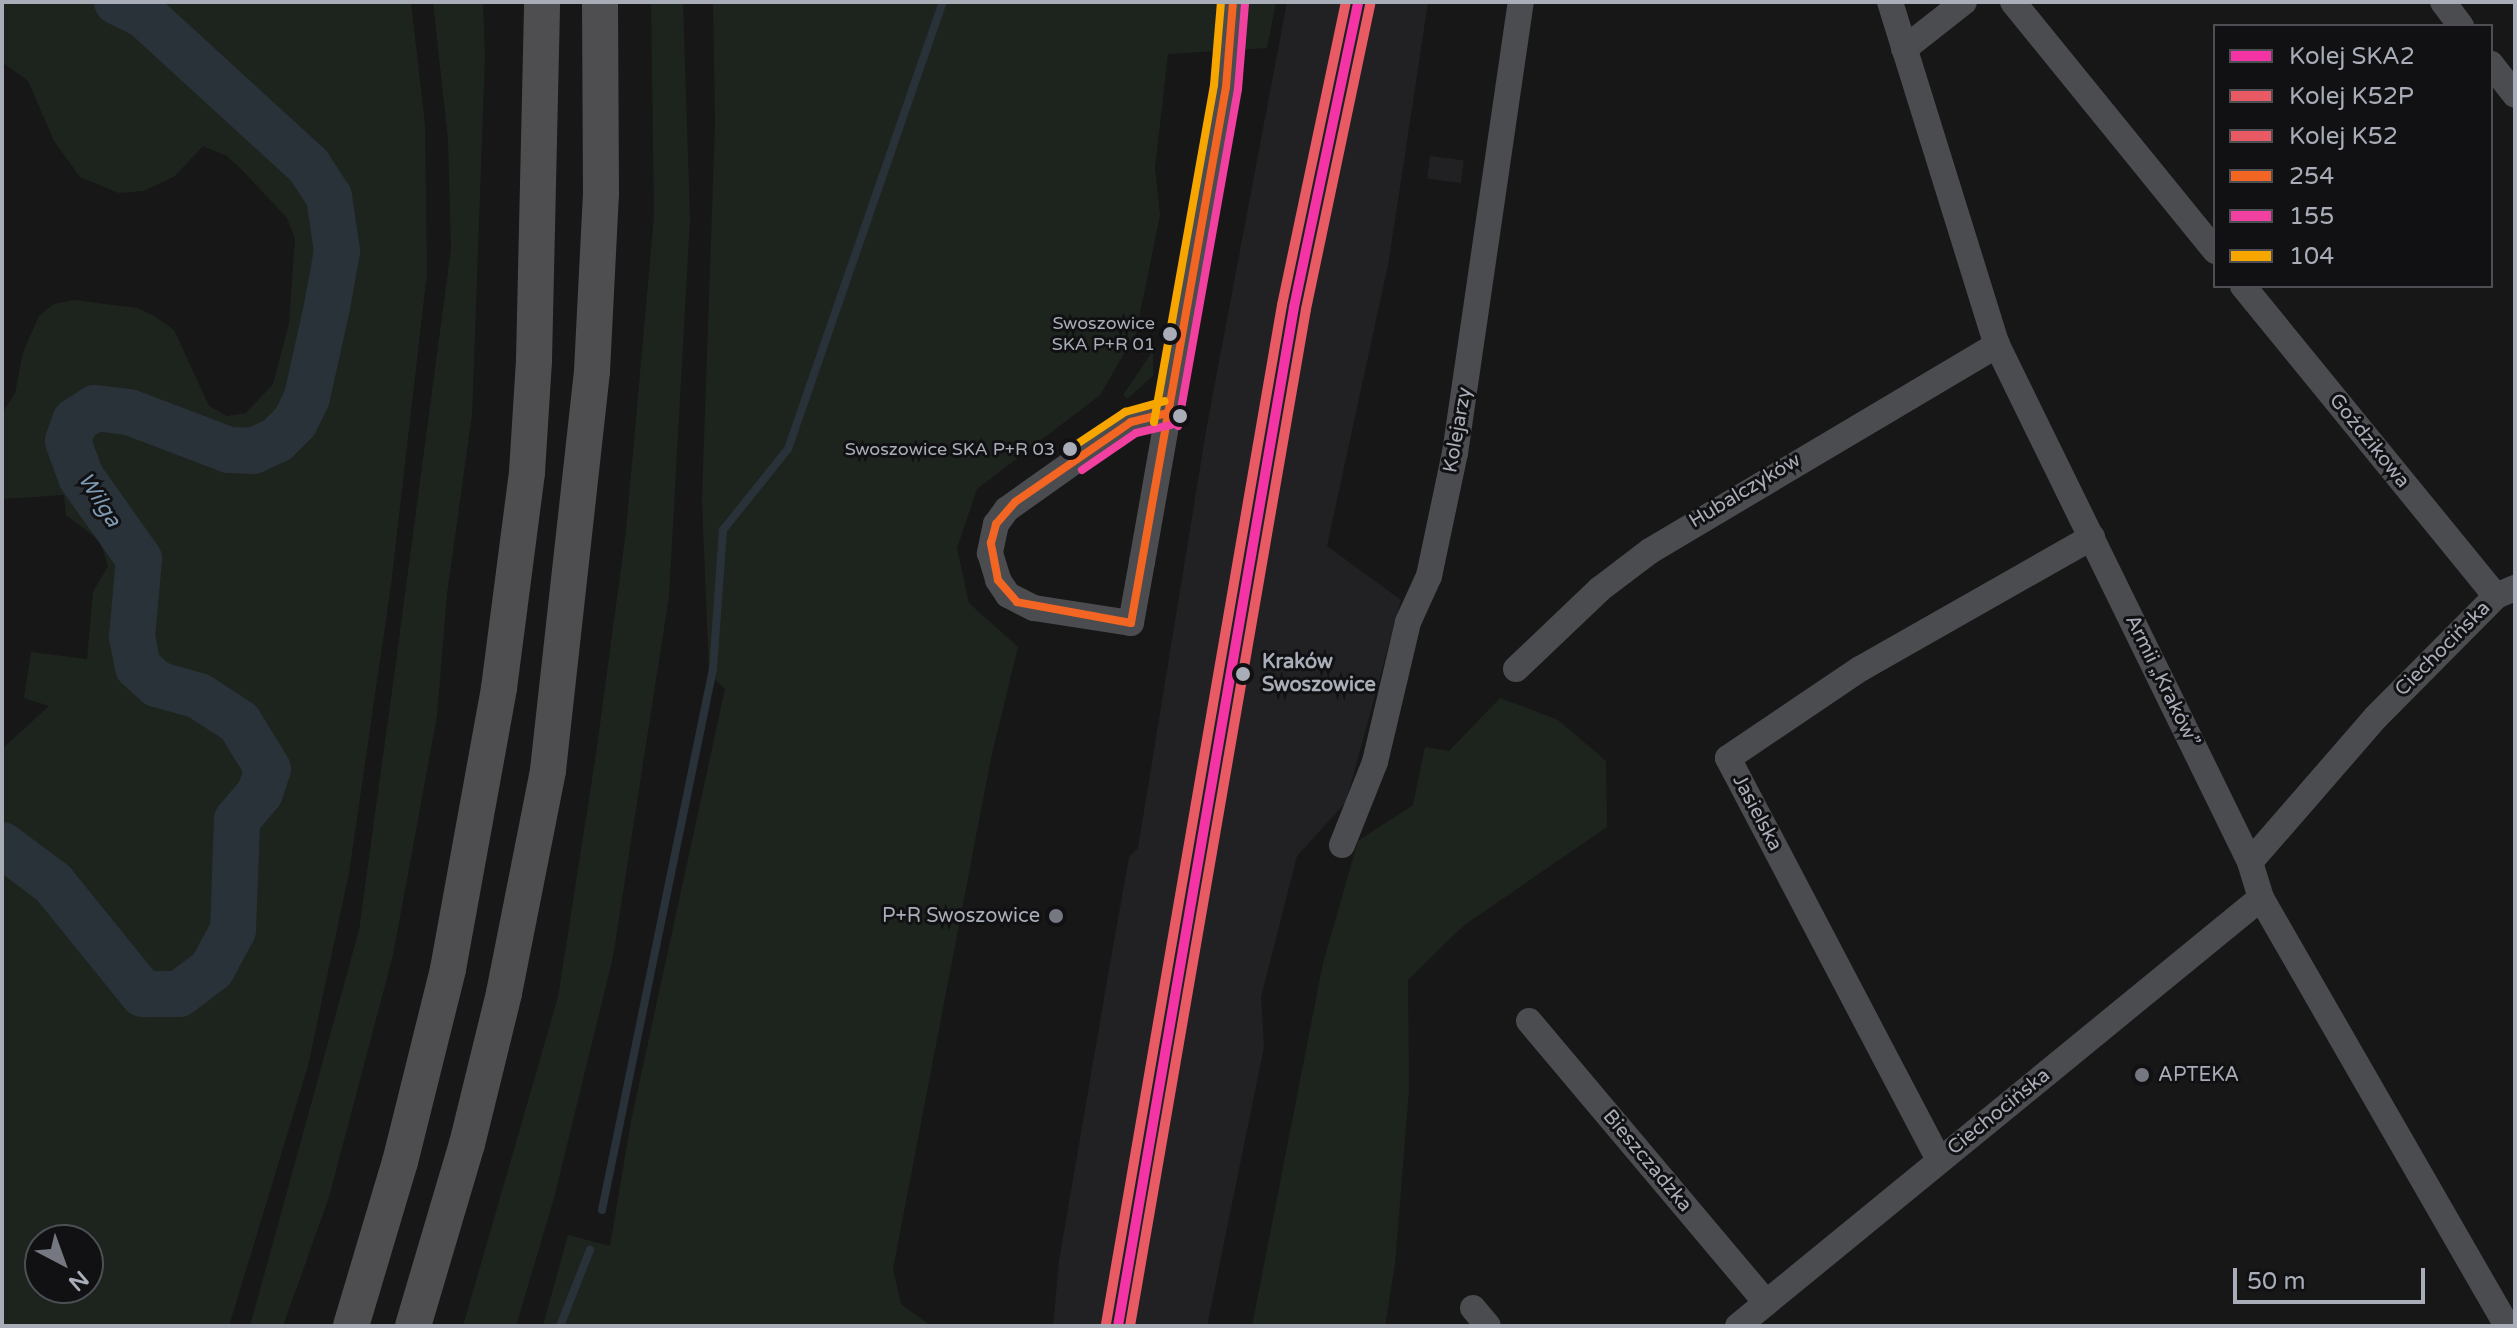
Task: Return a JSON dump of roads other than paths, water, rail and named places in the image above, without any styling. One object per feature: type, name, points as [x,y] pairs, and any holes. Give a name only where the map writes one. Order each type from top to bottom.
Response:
[{"type":"highway","points":[[351,1326],[442,997],[499,688],[527,472],[534,360],[542,2]]},
{"type":"highway","points":[[413,1326],[467,1144],[504,993],[548,770],[592,371],[601,194],[600,2]]},
{"type":"street","points":[[1168,413],[1150,414],[1123,427],[1007,509],[993,534],[994,571],[1017,602],[1131,623],[1226,87],[1233,2]]},
{"type":"street","name":"Kolejarzy","points":[[1342,845],[1375,762],[1408,622],[1432,561],[1462,407],[1521,2]]},
{"type":"street","name":"Armii „Kraków”","points":[[1890,2],[1997,345],[2250,862],[2261,898],[2507,1326]]},
{"type":"street","points":[[1904,49],[1964,2]]},
{"type":"street","points":[[2013,2],[2213,249]]},
{"type":"street","points":[[2443,2],[2460,24]]},
{"type":"street","points":[[2493,67],[2515,95]]},
{"type":"street","name":"Goździkowa","points":[[2245,288],[2505,592]]},
{"type":"street","name":"Hubalczyków","points":[[1516,669],[1600,589],[1650,551],[1997,345]]},
{"type":"street","name":"Jasielska","points":[[1939,1160],[1728,758],[1860,669],[2092,537]]},
{"type":"street","name":"Ciechocińska","points":[[2250,862],[2376,717],[2505,592]]},
{"type":"street","name":"Ciechocińska","points":[[1738,1326],[2261,898]]},
{"type":"street","name":"Bieszczadzka","points":[[1529,1021],[1766,1302]]},
{"type":"waterway","name":"Wilga","points":[[2,845],[53,883],[143,994],[179,994],[212,969],[233,930],[237,820],[260,793],[268,769],[239,722],[199,696],[157,684],[138,667],[132,637],[139,559],[81,477],[68,441],[75,421],[95,408],[129,412],[229,450],[253,451],[277,440],[295,422],[307,397],[327,307],[337,251],[329,197],[309,166],[144,15],[117,2]]},
{"type":"waterway","points":[[602,1210],[713,669],[723,530],[788,449],[943,2]]},
{"type":"waterway","points":[[560,1326],[590,1250]]},
{"type":"rail line","name":"K52","points":[[1106,1324],[1282,305],[1346,2]]},
{"type":"rail line","name":"SKA2","points":[[1118,1326],[1294,307],[1358,2]]},
{"type":"rail line","name":"K52P","points":[[1130,1326],[1306,309],[1370,4]]},
{"type":"place","name":"Swoszowice SKA P+R 01","points":[[1170,334]]},
{"type":"place","name":"Swoszowice SKA P+R 03","points":[[1070,449]]},
{"type":"place","name":"Kraków Swoszowice","points":[[1243,674]]},
{"type":"place","name":"P+R Swoszowice","points":[[1056,916]]},
{"type":"place","name":"APTEKA","points":[[2142,1075]]}]
